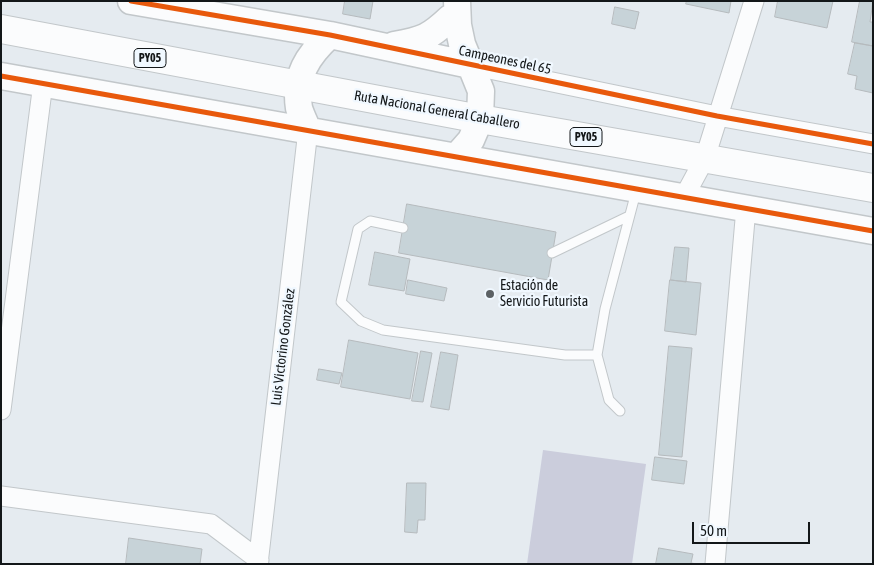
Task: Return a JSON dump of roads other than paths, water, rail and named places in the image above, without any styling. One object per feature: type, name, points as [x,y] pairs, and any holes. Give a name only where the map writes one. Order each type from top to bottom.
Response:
[{"type":"highway","name":"Ruta Nacional General Caballero","points":[[1,29],[480,119],[873,188]]},
{"type":"street","name":"Campeones del 65","points":[[131,1],[182,6],[717,116],[873,144]]},
{"type":"street","points":[[684,198],[705,158],[754,1]]},
{"type":"street","points":[[387,47],[416,41],[434,34],[455,7]]},
{"type":"street","points":[[436,57],[455,7]]},
{"type":"street","points":[[455,7],[462,44],[481,91],[480,119],[471,140],[456,157]]},
{"type":"street","points":[[308,130],[300,108],[299,85],[304,65],[315,48],[330,35]]},
{"type":"street","points":[[1,76],[873,231]]},
{"type":"street","points":[[1,410],[43,83]]},
{"type":"street","name":"Luis Victorino González","points":[[259,562],[308,130]]},
{"type":"street","points":[[715,564],[746,208]]},
{"type":"street","points":[[1,496],[211,524],[259,562]]},
{"type":"lane","points":[[620,411],[609,400],[597,355],[605,309],[637,189]]},
{"type":"lane","points":[[552,253],[629,216]]},
{"type":"lane","points":[[403,228],[370,220],[358,229],[341,302],[361,321],[383,330],[473,344],[565,355],[597,355]]},
{"type":"place","name":"Estación de Servicio Futurista","points":[[490,294]]}]
